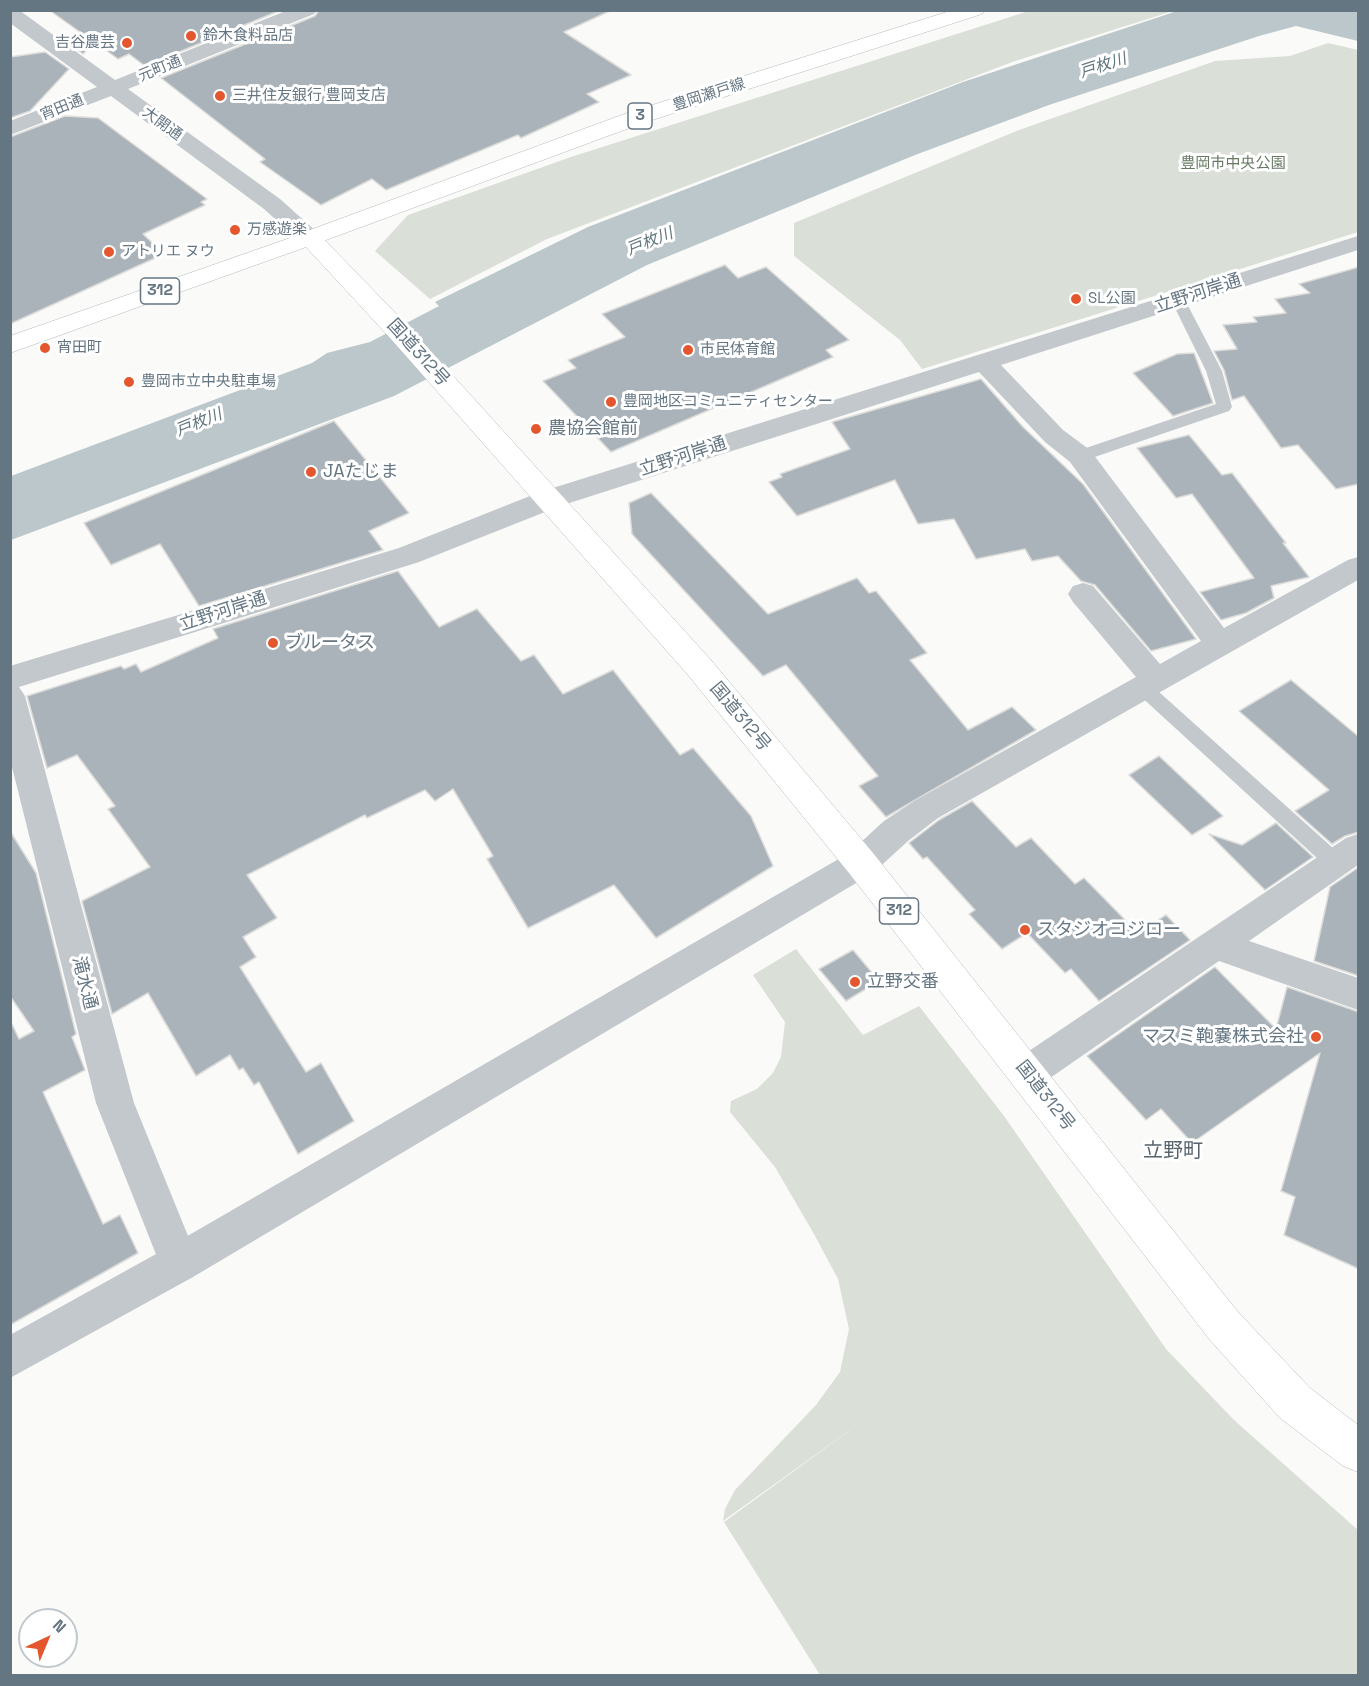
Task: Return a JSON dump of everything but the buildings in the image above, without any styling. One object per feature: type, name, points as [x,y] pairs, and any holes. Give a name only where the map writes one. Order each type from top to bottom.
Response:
[{"type":"main road","name":"豊岡瀬戸線","points":[[310,238],[635,118],[975,10]]},
{"type":"main road","name":"国道312号","points":[[310,238],[399,332],[699,667],[861,863],[1224,1326],[1295,1403],[1359,1451]]},
{"type":"main road","name":"312","points":[[10,345],[310,238]]},
{"type":"street","name":"元町通","points":[[113,88],[308,10]]},
{"type":"street","name":"大開通","points":[[10,14],[272,204],[310,238]]},
{"type":"street","name":"宵田通","points":[[10,129],[113,88]]},
{"type":"street","name":"立野河岸通","points":[[10,678],[409,555],[550,499],[1359,243]]},
{"type":"street","points":[[983,361],[1054,436],[1080,456],[1220,645]]},
{"type":"street","points":[[10,1358],[179,1263],[861,863],[896,831],[927,809],[1359,567]]},
{"type":"street","points":[[1083,594],[1150,685]]},
{"type":"street","name":"滝水通","points":[[10,696],[115,1103],[179,1263]]},
{"type":"street","points":[[1027,1073],[1348,856]]},
{"type":"street","points":[[1216,945],[1359,994]]},
{"type":"lane","points":[[1080,456],[1224,407],[1214,371],[1179,300]]},
{"type":"lane","points":[[1150,685],[1348,856]]},
{"type":"green space","points":[[1032,10],[1173,11],[1015,61],[547,239],[430,299],[375,251],[408,215],[571,157]]},
{"type":"green space","name":"豊岡市中央公園","points":[[1328,43],[1358,50],[1358,232],[922,369],[900,340],[794,256],[794,223],[1019,130],[1215,61],[1290,56]]},
{"type":"green space","points":[[796,949],[863,1035],[919,1006],[1004,1116],[1166,1349],[1235,1421],[1358,1530],[1358,1675],[820,1675],[724,1522],[864,1420],[723,1521],[725,1509],[735,1490],[816,1405],[840,1372],[849,1329],[838,1279],[814,1234],[775,1167],[730,1112],[731,1101],[757,1089],[773,1073],[781,1057],[785,1022],[753,975]]},
{"type":"water","name":"戸枚川","points":[[1177,11],[1358,11],[1358,41],[1296,26],[1049,105],[915,155],[647,265],[394,396],[11,540],[11,476],[312,363],[327,353],[370,342],[439,306],[435,302],[588,227],[963,82]]},
{"type":"place","name":"鈴木食料品店","points":[[191,36]]},
{"type":"place","name":"吉谷農芸","points":[[127,43]]},
{"type":"place","name":"三井住友銀行 豊岡支店","points":[[220,96]]},
{"type":"place","name":"万感遊楽","points":[[235,230]]},
{"type":"place","name":"アトリエ ヌウ","points":[[109,252]]},
{"type":"place","name":"SL公園","points":[[1076,299]]},
{"type":"place","name":"宵田町","points":[[45,348]]},
{"type":"place","name":"市民体育館","points":[[688,350]]},
{"type":"place","name":"豊岡市立中央駐車場","points":[[129,382]]},
{"type":"place","name":"豊岡地区コミュニティセンター","points":[[611,402]]},
{"type":"place","name":"農協会館前","points":[[536,429]]},
{"type":"place","name":"JAたじま","points":[[311,472]]},
{"type":"place","name":"ブルータス","points":[[273,643]]},
{"type":"place","name":"スタジオコジロー","points":[[1025,930]]},
{"type":"place","name":"立野交番","points":[[855,982]]},
{"type":"place","name":"マスミ鞄嚢株式会社","points":[[1316,1037]]},
{"type":"district","name":"立野町","points":[[1173,1152]]}]
